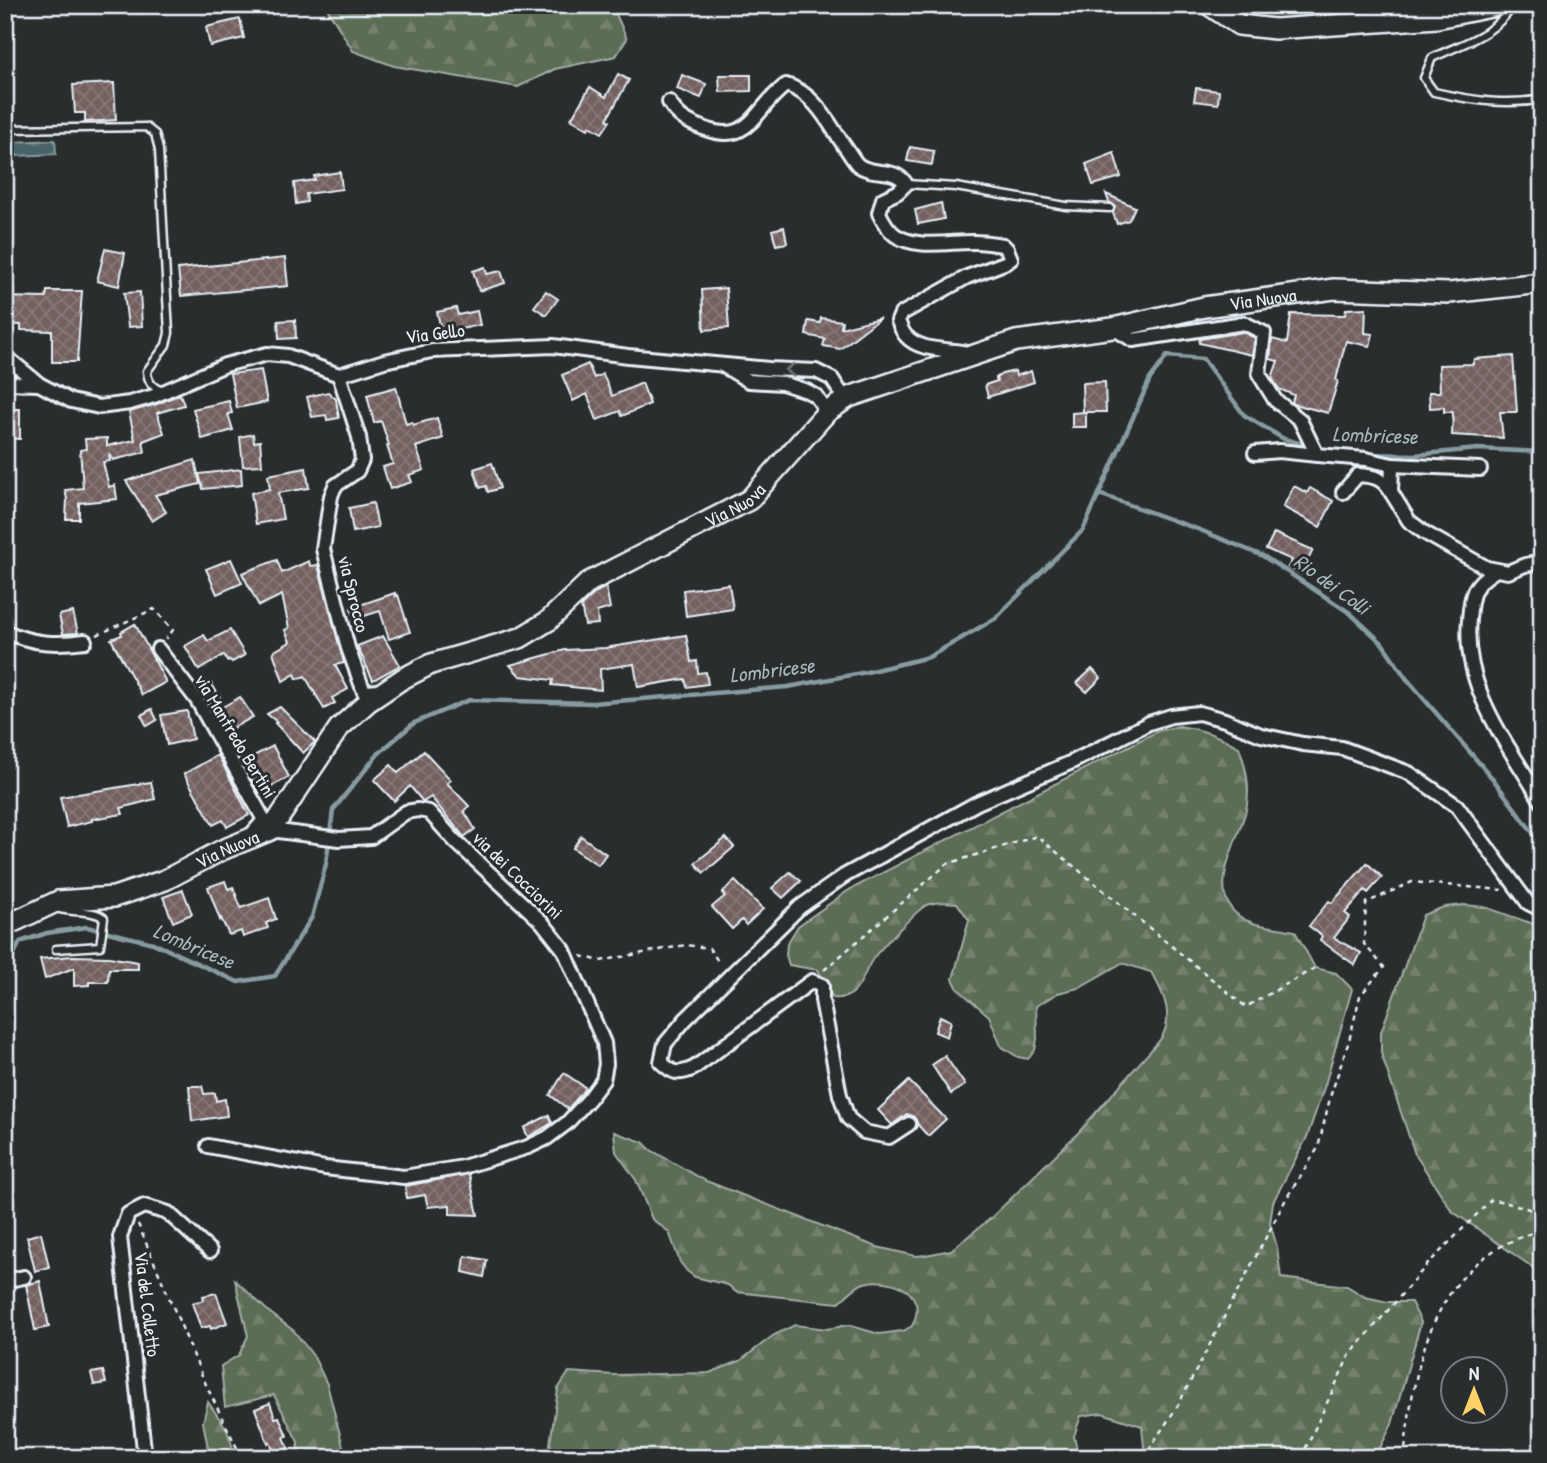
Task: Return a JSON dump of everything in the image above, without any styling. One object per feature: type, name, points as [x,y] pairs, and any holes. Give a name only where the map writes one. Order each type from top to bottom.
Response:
[{"type":"street","points":[[1209,5],[1239,25],[1275,29],[1437,18],[1501,5]]},
{"type":"street","points":[[668,103],[674,112],[691,123],[716,133],[737,133],[748,126],[786,85],[797,88],[812,99],[858,165],[874,171],[895,173],[906,184],[898,192],[883,198],[880,203],[879,213],[885,225],[896,235],[909,241],[927,243],[979,242],[1003,245],[1010,254],[1011,259],[1007,262],[967,277],[901,314],[898,321],[906,337],[922,347],[974,354]]},
{"type":"street","name":"Via Nuova","points":[[5,926],[48,905],[70,900],[114,897],[165,880],[271,830],[339,728],[368,702],[431,664],[520,638],[548,621],[589,582],[748,500],[827,412],[845,399],[1016,341],[1113,328],[1204,307],[1334,289],[1449,293],[1542,283]]},
{"type":"street","points":[[1113,328],[1133,340],[1244,323],[1265,333],[1259,374],[1275,400],[1300,420],[1317,455]]},
{"type":"street","name":"Via Gello","points":[[338,375],[384,361],[453,348],[553,346],[722,365],[816,371],[832,379],[845,399]]},
{"type":"street","points":[[5,356],[38,384],[71,401],[99,407],[130,403],[225,365],[267,355],[288,356],[338,375]]},
{"type":"street","name":"Via Gello","points":[[722,365],[749,381],[782,383],[807,391],[816,396],[827,412]]},
{"type":"street","name":"via Sprocco","points":[[338,375],[359,437],[362,460],[357,471],[335,486],[323,550],[348,648],[364,692],[384,691]]},
{"type":"street","points":[[5,383],[38,384]]},
{"type":"street","points":[[1255,453],[1279,451],[1366,459],[1392,465],[1480,469]]},
{"type":"street","points":[[1391,492],[1392,465]]},
{"type":"street","points":[[1343,492],[1358,475],[1376,477],[1386,483],[1409,521],[1487,568],[1508,572],[1542,562]]},
{"type":"street","points":[[1496,570],[1481,579],[1471,595],[1467,647],[1476,686],[1485,707],[1542,802]]},
{"type":"street","points":[[5,631],[17,637],[44,643],[85,641]]},
{"type":"street","name":"via Manfredo Bertini","points":[[158,649],[197,701],[264,820],[246,841]]},
{"type":"street","points":[[909,1124],[889,1137],[864,1132],[848,1118],[840,1095],[822,1000],[822,985],[812,981],[694,1068],[680,1074],[670,1071],[661,1062],[665,1044],[685,1020],[800,906],[844,876],[977,803],[1072,762],[1149,723],[1171,716],[1199,713],[1225,720],[1261,736],[1342,748],[1409,773],[1457,806],[1528,903],[1542,910]]},
{"type":"street","name":"via dei Cocciorini","points":[[208,1146],[325,1168],[404,1177],[463,1167],[547,1138],[567,1123],[589,1099],[603,1080],[607,1064],[604,1043],[564,950],[542,922],[455,841],[429,812],[406,812],[371,837],[339,839],[271,830]]},
{"type":"street","points":[[133,1212],[144,1206],[168,1213],[209,1251]]},
{"type":"street","name":"Via del Colletto","points":[[133,1212],[128,1214],[120,1237],[145,1458]]},
{"type":"street","points":[[5,1281],[24,1277]]},
{"type":"lane","points":[[1514,5],[1501,22],[1485,35],[1432,58],[1424,78],[1434,92],[1461,98],[1518,104],[1542,99]]},
{"type":"lane","points":[[5,129],[146,127],[155,134],[159,150],[169,333],[166,345],[147,371],[152,386],[164,391]]},
{"type":"lane","points":[[906,184],[956,187],[1066,206],[1110,208]]},
{"type":"lane","points":[[48,905],[65,912],[97,913],[104,918],[100,946],[56,949]]},
{"type":"path","points":[[85,641],[154,609],[173,630],[158,649]]},
{"type":"path","points":[[812,981],[947,864],[1037,836],[1246,1007],[1315,968]]},
{"type":"path","points":[[1143,1458],[1177,1407],[1286,1199],[1318,1148],[1360,996],[1384,967],[1364,944],[1366,903],[1412,882],[1521,892]]},
{"type":"path","points":[[564,950],[600,961],[686,945],[709,948],[720,961],[723,982]]},
{"type":"path","points":[[1301,1458],[1302,1450],[1349,1356],[1426,1266],[1492,1199],[1529,1209],[1542,1219]]},
{"type":"path","points":[[133,1212],[207,1387],[242,1458]]},
{"type":"path","points":[[1404,1458],[1418,1367],[1434,1317],[1459,1280],[1492,1252],[1542,1230]]},
{"type":"green space","points":[[325,5],[612,5],[627,39],[616,56],[555,69],[518,87],[394,66],[353,51]]},
{"type":"green space","points":[[1179,726],[1210,733],[1232,743],[1239,747],[1244,762],[1248,786],[1247,802],[1226,872],[1224,888],[1227,902],[1237,914],[1253,923],[1295,931],[1315,968],[1336,973],[1352,989],[1307,1137],[1273,1202],[1270,1223],[1277,1247],[1281,1278],[1347,1286],[1365,1297],[1388,1302],[1411,1302],[1421,1322],[1392,1424],[1375,1458],[1145,1458],[1142,1426],[1102,1413],[1081,1416],[1074,1436],[1079,1458],[548,1458],[558,1389],[569,1372],[614,1375],[709,1373],[740,1361],[774,1335],[795,1325],[827,1329],[848,1325],[879,1334],[903,1331],[912,1326],[916,1315],[917,1307],[913,1297],[902,1287],[887,1282],[864,1283],[838,1303],[736,1292],[728,1285],[695,1277],[680,1262],[669,1232],[652,1219],[636,1180],[616,1152],[614,1132],[643,1142],[651,1150],[706,1181],[877,1247],[916,1256],[926,1255],[951,1250],[991,1218],[1078,1133],[1160,1040],[1167,1023],[1167,1014],[1160,988],[1151,972],[1122,963],[1078,988],[1058,993],[1036,1006],[1037,1039],[1035,1050],[1028,1059],[1018,1057],[1001,1046],[989,1016],[958,989],[953,979],[969,920],[957,903],[932,903],[920,909],[875,956],[855,991],[843,998],[833,998],[818,970],[789,965],[786,955],[787,944],[798,926],[849,890],[1158,731]]},
{"type":"green space","points":[[1444,907],[1485,907],[1542,927],[1542,1274],[1452,1211],[1415,1154],[1381,1053],[1381,1032],[1423,915]]},
{"type":"green space","points":[[235,1280],[294,1331],[314,1357],[327,1384],[346,1458],[298,1458],[298,1442],[274,1395],[225,1407],[221,1366],[239,1355],[248,1336]]},
{"type":"green space","points":[[208,1402],[226,1428],[233,1448],[243,1458],[210,1458],[203,1422]]},
{"type":"water","points":[[55,140],[56,154],[16,156],[15,142]]},
{"type":"building","points":[[240,19],[244,38],[210,46],[206,27]]},
{"type":"building","points":[[618,74],[629,80],[602,133],[590,126],[588,129],[571,119],[590,87],[606,97]]},
{"type":"building","points":[[682,75],[706,84],[701,98],[677,89]]},
{"type":"building","points":[[719,75],[751,75],[751,91],[720,92]]},
{"type":"building","points":[[114,83],[116,120],[85,122],[85,113],[75,113],[73,85]]},
{"type":"building","points":[[1196,88],[1219,91],[1218,104],[1194,101]]},
{"type":"building","points":[[910,147],[934,151],[932,165],[907,161]]},
{"type":"building","points":[[1114,153],[1121,177],[1093,185],[1086,164]]},
{"type":"building","points":[[340,172],[342,189],[306,194],[307,202],[296,204],[294,183],[315,180],[314,176]]},
{"type":"building","points":[[1106,194],[1135,207],[1129,220],[1117,224],[1113,213],[1115,206],[1109,202]]},
{"type":"building","points":[[941,203],[944,219],[918,224],[915,210]]},
{"type":"building","points":[[784,227],[787,243],[776,245],[772,230]]},
{"type":"building","points":[[105,249],[125,253],[119,286],[97,281]]},
{"type":"building","points":[[285,258],[288,286],[181,296],[178,269]]},
{"type":"building","points":[[485,267],[487,274],[501,271],[505,283],[479,291],[473,271]]},
{"type":"building","points":[[726,288],[729,328],[704,330],[702,290]]},
{"type":"building","points":[[47,291],[82,291],[77,362],[52,362],[52,331],[21,330],[21,325],[5,324],[5,297],[46,298]]},
{"type":"building","points":[[546,291],[558,299],[546,315],[534,307]]},
{"type":"building","points":[[140,292],[142,326],[128,327],[124,293]]},
{"type":"building","points":[[456,308],[458,315],[477,311],[480,325],[442,333],[437,312]]},
{"type":"building","points":[[1366,308],[1365,333],[1373,334],[1370,346],[1346,341],[1328,413],[1294,404],[1294,395],[1279,389],[1272,378],[1278,361],[1270,359],[1272,339],[1287,343],[1291,314],[1345,315],[1346,309]]},
{"type":"building","points":[[821,318],[842,321],[841,328],[880,318],[840,349],[823,346],[825,339],[806,335],[808,321],[820,323]]},
{"type":"building","points":[[295,320],[296,338],[279,339],[278,321]]},
{"type":"building","points":[[1243,332],[1255,338],[1252,355],[1199,343],[1200,339]]},
{"type":"building","points":[[1513,356],[1517,412],[1500,412],[1503,438],[1452,435],[1453,412],[1444,412],[1444,407],[1430,408],[1429,392],[1440,392],[1439,365],[1473,364],[1474,359]]},
{"type":"building","points":[[588,364],[594,378],[603,374],[612,396],[642,383],[650,404],[622,416],[620,411],[597,420],[587,394],[573,401],[562,375]]},
{"type":"building","points":[[261,370],[267,402],[237,408],[230,374]]},
{"type":"building","points":[[1015,371],[1016,376],[1031,371],[1034,382],[988,397],[985,385],[997,381],[996,378],[1002,374]]},
{"type":"building","points":[[1105,382],[1106,412],[1083,412],[1082,383]]},
{"type":"building","points":[[396,387],[406,424],[412,422],[413,425],[437,418],[443,438],[416,447],[424,470],[409,475],[412,482],[390,489],[383,467],[393,464],[387,446],[389,445],[381,421],[374,423],[367,395]]},
{"type":"building","points":[[328,392],[336,399],[339,418],[327,420],[326,415],[312,417],[307,397]]},
{"type":"building","points":[[180,394],[184,405],[157,413],[164,433],[143,441],[145,452],[113,460],[109,454],[110,461],[103,462],[109,487],[115,485],[117,499],[79,503],[79,519],[66,519],[65,490],[83,488],[80,450],[86,449],[85,439],[107,438],[107,446],[135,440],[129,412]]},
{"type":"building","points":[[229,401],[232,413],[228,414],[233,430],[202,439],[193,409]]},
{"type":"building","points":[[5,409],[20,409],[20,439],[5,438]]},
{"type":"building","points":[[1086,412],[1086,427],[1072,427],[1072,413]]},
{"type":"building","points":[[253,434],[254,442],[260,441],[262,465],[243,466],[240,437]]},
{"type":"building","points":[[195,460],[200,484],[155,495],[166,512],[152,521],[126,481]]},
{"type":"building","points":[[492,463],[500,488],[488,492],[486,486],[480,488],[474,469]]},
{"type":"building","points":[[306,468],[309,488],[278,493],[283,519],[256,524],[251,493],[270,489],[268,475]]},
{"type":"building","points":[[241,469],[242,485],[203,489],[199,474]]},
{"type":"building","points":[[1294,486],[1307,493],[1310,488],[1333,501],[1320,527],[1283,507]]},
{"type":"building","points":[[373,503],[378,527],[353,532],[349,508]]},
{"type":"building","points":[[1274,533],[1313,550],[1301,574],[1288,567],[1292,560],[1266,549]]},
{"type":"building","points":[[231,559],[242,583],[217,594],[206,569]]},
{"type":"building","points":[[277,560],[282,573],[309,561],[310,566],[318,565],[344,663],[335,665],[348,689],[332,698],[335,703],[324,709],[305,676],[297,679],[295,674],[283,681],[273,652],[290,642],[285,630],[289,628],[282,595],[259,606],[242,573]]},
{"type":"building","points":[[729,584],[733,609],[686,616],[683,590]]},
{"type":"building","points":[[606,587],[610,608],[597,612],[598,624],[585,625],[581,606]]},
{"type":"building","points":[[395,593],[410,632],[389,639],[380,611],[355,619],[351,608]]},
{"type":"building","points":[[73,612],[78,633],[63,634],[59,615]]},
{"type":"building","points":[[135,624],[166,682],[142,695],[111,639],[122,635],[121,632]]},
{"type":"building","points":[[230,630],[245,655],[232,662],[227,661],[224,655],[199,670],[185,646],[204,635],[208,641]]},
{"type":"building","points":[[686,635],[691,662],[697,661],[698,673],[706,672],[708,684],[687,687],[685,679],[638,687],[634,664],[600,669],[601,690],[552,685],[553,680],[520,676],[510,665],[565,650],[605,648]]},
{"type":"building","points":[[383,636],[400,665],[373,680],[357,646]]},
{"type":"building","points":[[1092,669],[1101,678],[1087,692],[1077,683]]},
{"type":"building","points":[[211,683],[220,697],[209,704],[200,689]]},
{"type":"building","points":[[240,697],[253,717],[231,729],[219,709]]},
{"type":"building","points":[[280,707],[315,742],[303,753],[267,714]]},
{"type":"building","points":[[152,709],[157,720],[147,726],[141,715]]},
{"type":"building","points":[[187,711],[193,739],[167,745],[161,715]]},
{"type":"building","points":[[273,746],[289,777],[259,793],[242,762]]},
{"type":"building","points":[[424,751],[451,780],[447,783],[469,806],[464,811],[475,829],[464,837],[431,797],[423,802],[410,786],[394,801],[374,780],[391,765],[398,773]]},
{"type":"building","points":[[218,755],[249,815],[227,827],[223,820],[213,825],[184,774]]},
{"type":"building","points":[[151,782],[155,799],[121,808],[123,814],[92,819],[67,827],[60,797]]},
{"type":"building","points":[[581,836],[606,854],[598,865],[573,848]]},
{"type":"building","points":[[726,838],[734,847],[704,873],[695,863]]},
{"type":"building","points":[[1367,863],[1382,877],[1368,893],[1365,890],[1345,913],[1350,917],[1334,938],[1361,953],[1355,965],[1320,940],[1322,936],[1309,926],[1329,901],[1332,903]]},
{"type":"building","points":[[790,872],[801,881],[783,898],[772,888]]},
{"type":"building","points":[[225,881],[228,889],[233,887],[241,908],[269,898],[276,919],[266,923],[268,928],[243,937],[241,931],[229,935],[221,918],[220,920],[208,887]]},
{"type":"building","points":[[735,881],[763,909],[746,925],[742,920],[732,929],[712,907],[725,896],[722,893]]},
{"type":"building","points":[[183,890],[192,914],[173,922],[163,897]]},
{"type":"building","points":[[109,957],[138,962],[138,969],[109,969],[108,982],[89,982],[89,985],[74,986],[74,968],[45,979],[40,959]]},
{"type":"building","points":[[940,1016],[951,1021],[947,1037],[935,1032]]},
{"type":"building","points":[[945,1056],[965,1085],[951,1094],[932,1065]]},
{"type":"building","points":[[564,1073],[586,1088],[568,1109],[550,1095]]},
{"type":"building","points":[[909,1081],[946,1119],[928,1136],[914,1117],[907,1114],[892,1125],[878,1110]]},
{"type":"building","points":[[189,1086],[202,1086],[204,1094],[215,1093],[216,1101],[225,1099],[227,1116],[192,1121]]},
{"type":"building","points":[[549,1115],[552,1123],[528,1137],[524,1128]]},
{"type":"building","points":[[469,1174],[478,1215],[450,1214],[450,1205],[428,1207],[425,1195],[407,1198],[405,1186]]},
{"type":"building","points":[[41,1233],[49,1267],[35,1271],[27,1237]]},
{"type":"building","points":[[465,1256],[487,1260],[484,1277],[463,1272]]},
{"type":"building","points":[[40,1281],[49,1327],[35,1330],[26,1285]]},
{"type":"building","points":[[216,1293],[227,1323],[211,1329],[210,1326],[201,1328],[192,1303],[204,1300],[203,1296]]},
{"type":"building","points":[[103,1371],[106,1383],[94,1385],[91,1373]]},
{"type":"building","points":[[270,1403],[275,1418],[279,1417],[287,1436],[284,1437],[292,1458],[276,1458],[270,1442],[268,1443],[255,1409]]},
{"type":"waterway","name":"Lombricese","points":[[5,972],[20,942],[47,933],[87,927],[153,943],[238,982],[275,976],[312,917],[326,864],[333,810],[378,754],[414,723],[469,700],[593,703],[788,687],[929,657],[996,618],[1083,530],[1150,379],[1167,356],[1203,359],[1244,415],[1284,439],[1328,451]]},
{"type":"waterway","name":"Lombricese","points":[[1368,454],[1414,455],[1478,449],[1542,452]]},
{"type":"waterway","name":"Rio dei Colli","points":[[1099,494],[1263,556],[1350,613],[1382,643],[1406,678],[1493,779],[1542,845]]}]
